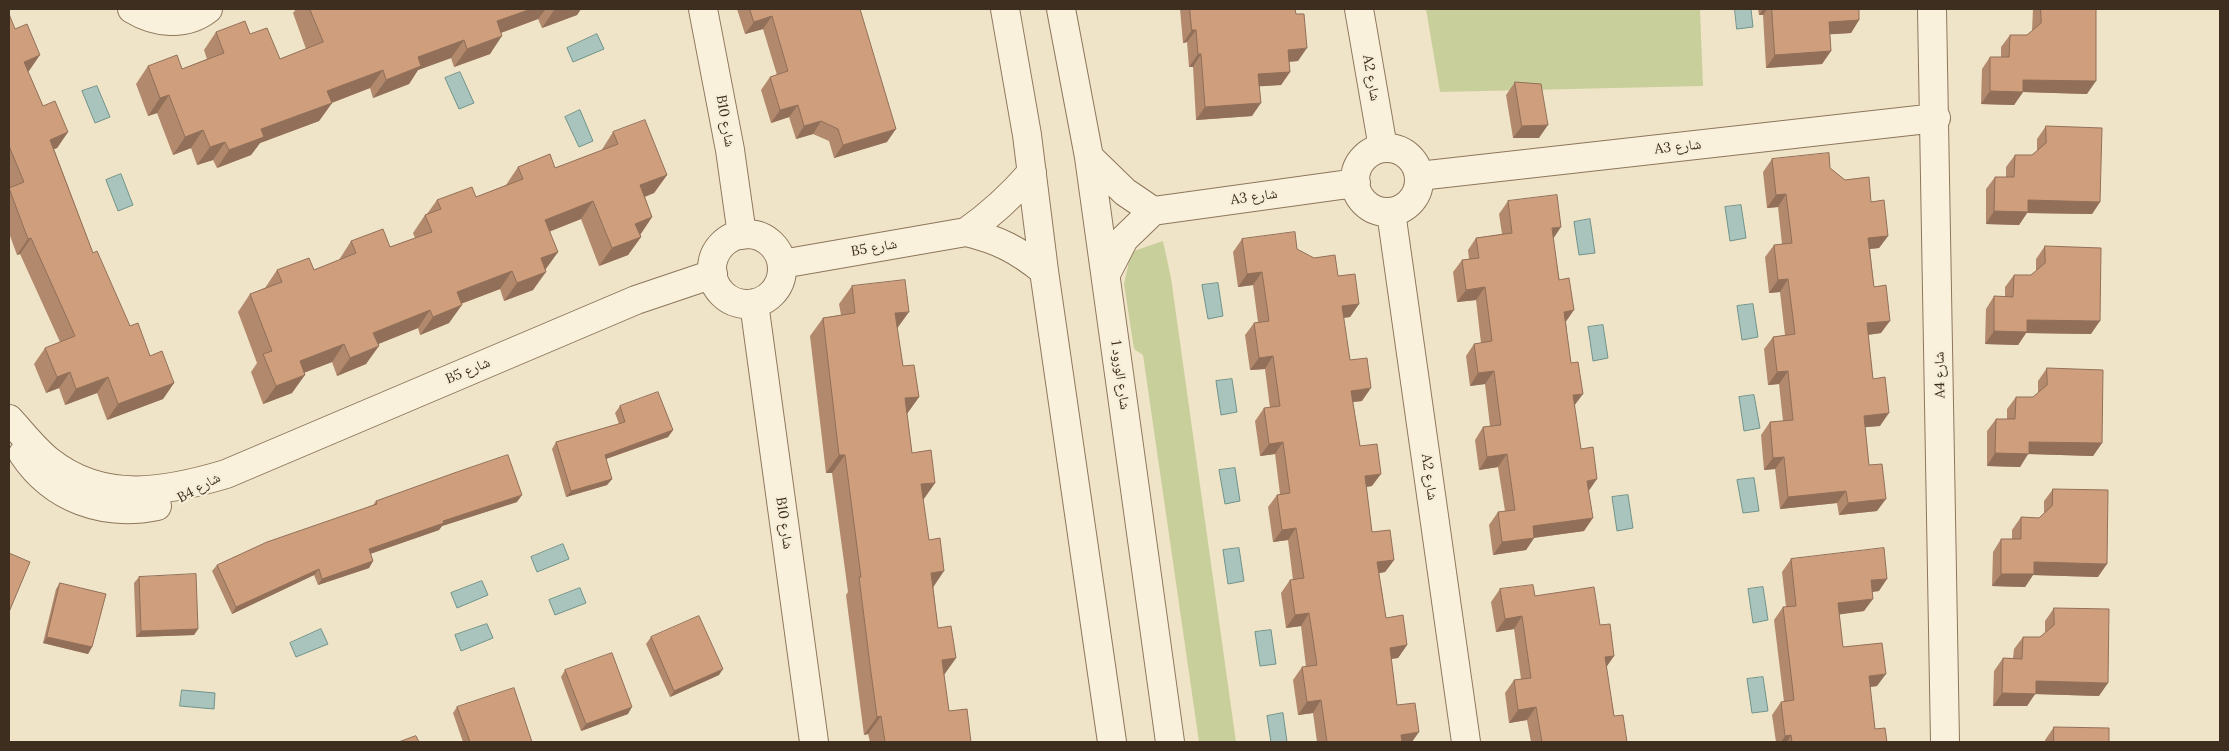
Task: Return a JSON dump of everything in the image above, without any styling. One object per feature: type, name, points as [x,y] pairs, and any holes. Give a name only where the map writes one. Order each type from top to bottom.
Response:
[{"type":"street","points":[[132,9],[146,17],[166,22],[187,19],[208,9]]},
{"type":"street","name":"B10 شارع","points":[[703,9],[730,150],[742,234]]},
{"type":"street","points":[[1005,9],[1032,172],[1044,271],[1112,742]]},
{"type":"street","name":"شارع الورود 1","points":[[1061,9],[1089,157],[1170,742]]},
{"type":"street","name":"A2 شارع","points":[[1359,9],[1383,148]]},
{"type":"street","name":"A4 شارع","points":[[1932,9],[1936,118],[1944,742]]},
{"type":"street","name":"A3 شارع","points":[[1419,176],[1936,118]]},
{"type":"street","points":[[1383,148],[1396,149],[1407,155],[1416,164],[1419,176],[1419,189],[1412,200],[1403,208],[1391,212],[1378,211],[1367,205],[1359,195],[1356,183],[1356,171],[1362,160],[1372,152],[1383,148]]},
{"type":"street","points":[[1089,157],[1125,192],[1153,211],[1124,239],[1106,274]]},
{"type":"street","name":"B5 شارع","points":[[966,232],[991,215],[1032,172]]},
{"type":"street","name":"A3 شارع","points":[[1153,211],[1356,183]]},
{"type":"street","name":"A2 شارع","points":[[1391,212],[1466,742]]},
{"type":"street","name":"B5 شارع","points":[[782,264],[966,232],[995,239],[1021,252],[1044,271]]},
{"type":"street","points":[[742,234],[756,235],[768,241],[778,251],[782,264],[782,277],[776,290],[754,304],[740,303],[727,297],[717,287],[713,274],[713,260],[719,248],[730,239],[742,234]]},
{"type":"street","name":"B5 شارع","points":[[226,474],[636,300],[713,274]]},
{"type":"street","name":"B10 شارع","points":[[754,304],[814,742]]},
{"type":"street","name":"B4 شارع","points":[[9,419],[50,461],[76,477],[105,488],[135,492],[166,490],[226,474],[199,491],[172,503],[142,510],[111,509],[83,502],[55,489],[34,470],[18,447],[9,419]]},
{"type":"green space","points":[[1426,9],[1700,9],[1703,86],[1440,92]]},
{"type":"green space","points":[[1163,241],[1171,278],[1236,742],[1199,742],[1143,355],[1134,349],[1124,284],[1131,252]]},
{"type":"water","points":[[1735,9],[1751,9],[1753,27],[1737,29]]},
{"type":"water","points":[[597,34],[604,49],[573,62],[567,48]]},
{"type":"water","points":[[460,72],[474,103],[459,109],[445,78]]},
{"type":"water","points":[[97,86],[110,117],[95,123],[82,91]]},
{"type":"water","points":[[580,110],[593,141],[579,147],[565,117]]},
{"type":"water","points":[[121,174],[133,205],[118,211],[106,180]]},
{"type":"water","points":[[1741,205],[1746,238],[1730,241],[1725,207]]},
{"type":"water","points":[[1590,219],[1595,253],[1579,255],[1574,222]]},
{"type":"water","points":[[1218,283],[1223,316],[1208,319],[1202,285]]},
{"type":"water","points":[[1753,304],[1758,337],[1742,340],[1737,306]]},
{"type":"water","points":[[1603,325],[1608,358],[1593,361],[1588,327]]},
{"type":"water","points":[[1232,379],[1237,412],[1221,415],[1216,381]]},
{"type":"water","points":[[1754,395],[1760,428],[1744,431],[1739,397]]},
{"type":"water","points":[[1235,468],[1240,501],[1225,504],[1219,470]]},
{"type":"water","points":[[1754,478],[1759,511],[1743,513],[1737,480]]},
{"type":"water","points":[[1628,495],[1633,528],[1617,531],[1612,497]]},
{"type":"water","points":[[563,544],[569,559],[537,572],[531,557]]},
{"type":"water","points":[[1239,548],[1244,581],[1228,584],[1223,550]]},
{"type":"water","points":[[482,581],[488,595],[457,608],[451,593]]},
{"type":"water","points":[[1763,587],[1768,620],[1753,623],[1748,589]]},
{"type":"water","points":[[580,588],[586,603],[555,615],[549,600]]},
{"type":"water","points":[[487,624],[493,638],[461,651],[455,635]]},
{"type":"water","points":[[321,629],[328,644],[296,657],[290,643]]},
{"type":"water","points":[[1271,630],[1276,664],[1260,666],[1255,632]]},
{"type":"water","points":[[1763,677],[1768,711],[1752,713],[1747,679]]},
{"type":"water","points":[[182,690],[215,693],[214,709],[180,706]]},
{"type":"water","points":[[1283,713],[1287,742],[1271,742],[1267,716]]},
{"type":"building","points":[[310,9],[531,9],[497,21],[502,36],[467,49],[464,40],[418,57],[421,66],[386,80],[383,70],[327,91],[332,103],[261,129],[264,137],[229,150],[225,142],[210,147],[203,130],[185,137],[169,95],[160,98],[148,66],[177,55],[182,69],[224,53],[216,32],[245,21],[250,34],[267,28],[280,59],[323,42]]},
{"type":"building","points":[[750,9],[860,9],[896,129],[843,145],[838,129],[821,121],[804,126],[798,105],[780,110],[770,77],[788,71],[772,16],[754,22]]},
{"type":"building","points":[[1190,9],[1295,9],[1296,14],[1304,14],[1307,48],[1288,50],[1290,72],[1258,74],[1261,103],[1205,107],[1201,54],[1198,54],[1196,30],[1192,30]]},
{"type":"building","points":[[1772,9],[1859,9],[1859,20],[1829,22],[1831,51],[1775,55]]},
{"type":"building","points":[[2041,9],[2096,9],[2096,81],[2023,80],[2023,92],[1990,91],[1990,57],[2009,57],[2010,35],[2027,35],[2041,23]]},
{"type":"building","points":[[9,14],[15,29],[27,24],[40,55],[24,62],[43,106],[55,101],[68,132],[50,140],[93,253],[97,251],[130,326],[138,323],[150,356],[162,351],[174,383],[118,404],[108,377],[76,389],[70,372],[57,377],[45,348],[75,336],[31,238],[28,239],[9,188],[24,182],[9,146]]},
{"type":"building","points":[[1515,82],[1541,84],[1548,125],[1522,126]]},
{"type":"building","points":[[645,120],[667,175],[640,185],[652,217],[635,224],[641,237],[612,248],[593,201],[545,220],[558,252],[541,258],[546,272],[517,283],[512,271],[457,292],[462,305],[433,317],[430,310],[373,333],[379,346],[350,358],[344,344],[300,361],[305,375],[276,386],[263,354],[272,351],[250,294],[282,282],[277,270],[309,258],[314,270],[356,253],[351,241],[383,229],[390,247],[432,232],[425,215],[441,209],[437,200],[472,187],[476,197],[523,179],[518,167],[550,154],[555,168],[618,144],[613,132]]},
{"type":"building","points":[[2046,126],[2102,128],[2100,202],[2028,200],[2028,212],[1994,211],[1995,177],[2014,177],[2015,155],[2032,155],[2046,143]]},
{"type":"building","points":[[1829,153],[1830,168],[1845,180],[1869,177],[1871,202],[1884,200],[1888,236],[1868,238],[1874,287],[1886,285],[1890,321],[1867,323],[1873,379],[1885,377],[1889,413],[1864,416],[1869,465],[1882,464],[1886,499],[1848,503],[1846,491],[1788,497],[1784,457],[1773,458],[1770,422],[1793,420],[1788,371],[1777,372],[1773,337],[1795,334],[1788,279],[1778,280],[1774,245],[1792,243],[1786,194],[1776,195],[1772,159]]},
{"type":"building","points":[[1557,195],[1561,227],[1552,228],[1559,280],[1569,278],[1574,310],[1564,312],[1571,363],[1578,362],[1583,394],[1573,395],[1581,449],[1593,447],[1597,479],[1587,481],[1593,518],[1533,526],[1534,538],[1502,542],[1498,512],[1515,510],[1507,454],[1487,457],[1483,427],[1501,425],[1494,371],[1478,373],[1474,344],[1492,341],[1485,287],[1466,290],[1462,260],[1479,258],[1476,238],[1512,233],[1508,201]]},
{"type":"building","points":[[1295,232],[1297,249],[1314,258],[1335,255],[1338,276],[1355,274],[1359,304],[1342,306],[1350,360],[1367,358],[1371,388],[1351,391],[1360,446],[1377,444],[1381,474],[1365,476],[1372,532],[1390,530],[1394,560],[1377,562],[1386,618],[1403,615],[1407,645],[1390,648],[1397,705],[1415,703],[1419,732],[1401,735],[1402,742],[1327,742],[1321,700],[1307,702],[1302,667],[1317,665],[1309,613],[1295,615],[1290,580],[1304,578],[1296,528],[1282,530],[1277,495],[1290,493],[1283,442],[1269,444],[1264,408],[1280,406],[1273,356],[1259,358],[1254,323],[1269,321],[1262,272],[1247,274],[1242,239]]},
{"type":"building","points":[[2045,246],[2101,248],[2100,321],[2027,320],[2027,332],[1994,331],[1994,296],[2013,297],[2014,275],[2031,275],[2045,263]]},
{"type":"building","points":[[905,280],[909,312],[895,313],[903,366],[914,365],[919,397],[905,398],[912,453],[931,450],[935,483],[921,484],[929,540],[940,538],[944,571],[931,573],[938,628],[951,626],[956,658],[942,660],[949,711],[967,709],[971,742],[885,742],[881,716],[877,717],[845,455],[839,455],[823,318],[855,313],[852,286]]},
{"type":"building","points":[[2047,368],[2103,370],[2102,443],[2029,442],[2029,454],[1995,453],[1996,419],[2015,419],[2016,397],[2033,397],[2047,385]]},
{"type":"building","points":[[658,392],[673,430],[605,455],[612,479],[571,491],[556,442],[625,422],[620,406]]},
{"type":"building","points":[[508,455],[522,495],[443,521],[444,523],[369,549],[373,561],[322,579],[319,569],[236,607],[217,565],[267,542],[377,504],[376,501]]},
{"type":"building","points":[[2053,489],[2108,490],[2107,564],[2034,562],[2034,574],[2001,574],[2001,539],[2021,539],[2021,517],[2039,518],[2052,506]]},
{"type":"building","points":[[1884,548],[1887,579],[1871,580],[1873,599],[1838,603],[1843,647],[1882,643],[1886,674],[1869,676],[1875,729],[1885,728],[1887,742],[1792,742],[1791,735],[1785,736],[1781,702],[1794,700],[1783,607],[1796,606],[1791,559]]},
{"type":"building","points":[[9,553],[30,562],[9,612]]},
{"type":"building","points":[[196,574],[198,629],[141,631],[139,577]]},
{"type":"building","points":[[60,583],[106,594],[92,647],[47,637]]},
{"type":"building","points":[[1533,585],[1535,596],[1594,587],[1600,625],[1610,624],[1614,656],[1605,657],[1614,716],[1623,715],[1627,742],[1542,742],[1536,707],[1518,710],[1514,680],[1531,678],[1522,616],[1505,619],[1500,589]]},
{"type":"building","points":[[2054,608],[2109,609],[2108,683],[2036,681],[2036,694],[2002,693],[2003,658],[2022,659],[2023,637],[2040,637],[2054,625]]},
{"type":"building","points":[[699,616],[723,669],[674,691],[651,637]]},
{"type":"building","points":[[612,653],[632,707],[586,724],[565,670]]},
{"type":"building","points":[[514,688],[532,742],[470,742],[457,707]]},
{"type":"building","points":[[2054,727],[2109,728],[2109,742],[2054,742]]},
{"type":"building","points":[[416,736],[419,742],[399,742]]}]
